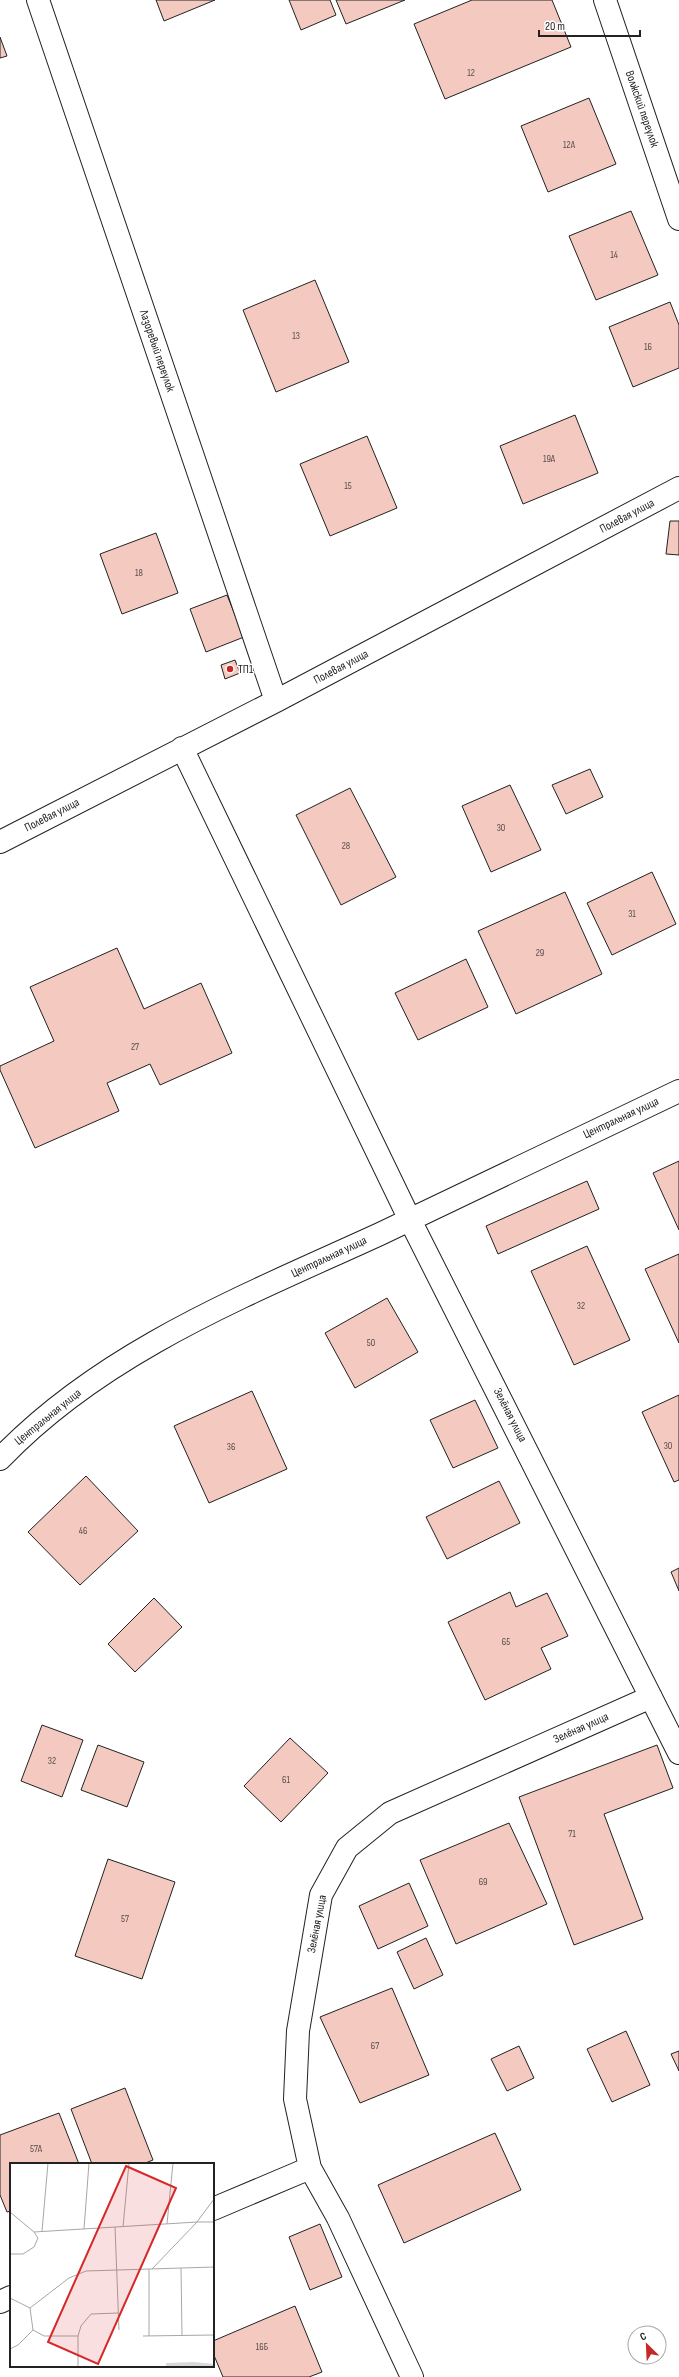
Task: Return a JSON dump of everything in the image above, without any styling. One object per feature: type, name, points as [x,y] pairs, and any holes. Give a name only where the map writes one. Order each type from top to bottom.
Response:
[{"type":"street","name":"Лазоревый переулок","points":[[38,0],[276,702]]},
{"type":"street","name":"Волжский переулок","points":[[605,0],[679,219]]},
{"type":"street","name":"Полевая улица","points":[[0,842],[182,748],[276,702],[679,488]]},
{"type":"street","name":"Зелёная улица","points":[[182,748],[410,1220],[679,1753]]},
{"type":"street","name":"Центральная улица","points":[[0,1459],[25,1432],[80,1390],[142,1350],[206,1314],[410,1220],[679,1091]]},
{"type":"street","name":"Зелёная улица","points":[[412,2377],[338,2218],[310,2168],[295,2099],[298,2031],[321,1895],[347,1848],[390,1813],[651,1697]]},
{"type":"street","points":[[214,2209],[310,2168]]},
{"type":"street","points":[[0,2302],[10,2297]]},
{"type":"building","points":[[156,0],[215,0],[164,21]]},
{"type":"building","points":[[289,0],[330,0],[336,15],[301,30]]},
{"type":"building","points":[[336,0],[405,0],[346,24]]},
{"type":"building","points":[[472,0],[552,0],[571,47],[445,99],[414,24]]},
{"type":"building","points":[[0,37],[7,56],[0,58]]},
{"type":"building","points":[[589,98],[616,164],[548,192],[521,126]]},
{"type":"building","points":[[631,211],[658,275],[596,300],[569,236]]},
{"type":"building","points":[[315,280],[349,362],[276,392],[243,310]]},
{"type":"building","points":[[670,302],[679,325],[679,368],[633,387],[609,327]]},
{"type":"building","points":[[575,415],[598,473],[523,504],[500,446]]},
{"type":"building","points":[[367,436],[397,508],[330,536],[300,464]]},
{"type":"building","points":[[670,521],[679,521],[679,555],[666,554]]},
{"type":"building","points":[[156,533],[178,593],[122,614],[100,554]]},
{"type":"building","points":[[227,595],[244,637],[206,652],[190,609]]},
{"type":"building","name":"ТП1","points":[[235,660],[240,673],[225,679],[221,665]]},
{"type":"building","points":[[590,769],[603,797],[566,814],[552,785]]},
{"type":"building","points":[[510,785],[541,850],[491,872],[462,806]]},
{"type":"building","points":[[350,788],[396,877],[341,905],[296,815]]},
{"type":"building","points":[[652,872],[676,924],[612,955],[587,903]]},
{"type":"building","points":[[565,892],[602,974],[516,1014],[478,931]]},
{"type":"building","points":[[117,948],[144,1009],[201,983],[232,1053],[160,1085],[150,1064],[107,1083],[119,1111],[35,1148],[0,1070],[0,1066],[54,1041],[30,987]]},
{"type":"building","points":[[466,959],[488,1007],[418,1040],[395,993]]},
{"type":"building","points":[[679,1161],[679,1230],[653,1173]]},
{"type":"building","points":[[587,1181],[599,1209],[498,1254],[486,1226]]},
{"type":"building","points":[[587,1246],[630,1340],[574,1365],[531,1271]]},
{"type":"building","points":[[679,1254],[679,1343],[645,1269]]},
{"type":"building","points":[[387,1298],[418,1352],[355,1388],[325,1333]]},
{"type":"building","points":[[252,1391],[287,1469],[209,1503],[174,1426]]},
{"type":"building","points":[[679,1395],[679,1480],[674,1482],[642,1412]]},
{"type":"building","points":[[475,1400],[498,1448],[453,1468],[430,1420]]},
{"type":"building","points":[[86,1476],[138,1531],[80,1585],[28,1532]]},
{"type":"building","points":[[499,1481],[520,1523],[447,1559],[426,1517]]},
{"type":"building","points":[[679,1568],[679,1591],[671,1572]]},
{"type":"building","points":[[510,1592],[516,1607],[547,1593],[568,1636],[541,1648],[551,1669],[485,1700],[448,1622]]},
{"type":"building","points":[[154,1598],[182,1627],[135,1672],[108,1644]]},
{"type":"building","points":[[42,1725],[83,1740],[62,1797],[21,1781]]},
{"type":"building","points":[[290,1738],[328,1773],[281,1822],[244,1786]]},
{"type":"building","points":[[98,1745],[144,1762],[127,1807],[81,1790]]},
{"type":"building","points":[[657,1745],[673,1788],[604,1814],[643,1919],[574,1945],[519,1797]]},
{"type":"building","points":[[509,1823],[547,1904],[456,1944],[420,1860]]},
{"type":"building","points":[[108,1859],[175,1882],[142,1979],[75,1956]]},
{"type":"building","points":[[409,1883],[428,1926],[378,1949],[359,1906]]},
{"type":"building","points":[[426,1938],[443,1975],[414,1989],[397,1952]]},
{"type":"building","points":[[392,1988],[429,2075],[360,2103],[320,2017]]},
{"type":"building","points":[[626,2031],[650,2085],[612,2102],[587,2049]]},
{"type":"building","points":[[519,2046],[534,2078],[507,2091],[491,2059]]},
{"type":"building","points":[[679,2051],[679,2071],[671,2054]]},
{"type":"building","points":[[125,2088],[153,2160],[146,2163],[92,2163],[71,2109]]},
{"type":"building","points":[[59,2113],[79,2163],[10,2163],[10,2211],[7,2212],[0,2195],[0,2135]]},
{"type":"building","points":[[495,2133],[521,2190],[404,2243],[378,2185]]},
{"type":"building","points":[[320,2224],[342,2277],[310,2290],[289,2237]]},
{"type":"building","points":[[295,2306],[322,2372],[309,2377],[223,2377],[214,2355],[214,2341]]},
{"type":"place","name":"ТП1","points":[[230,669]]}]
